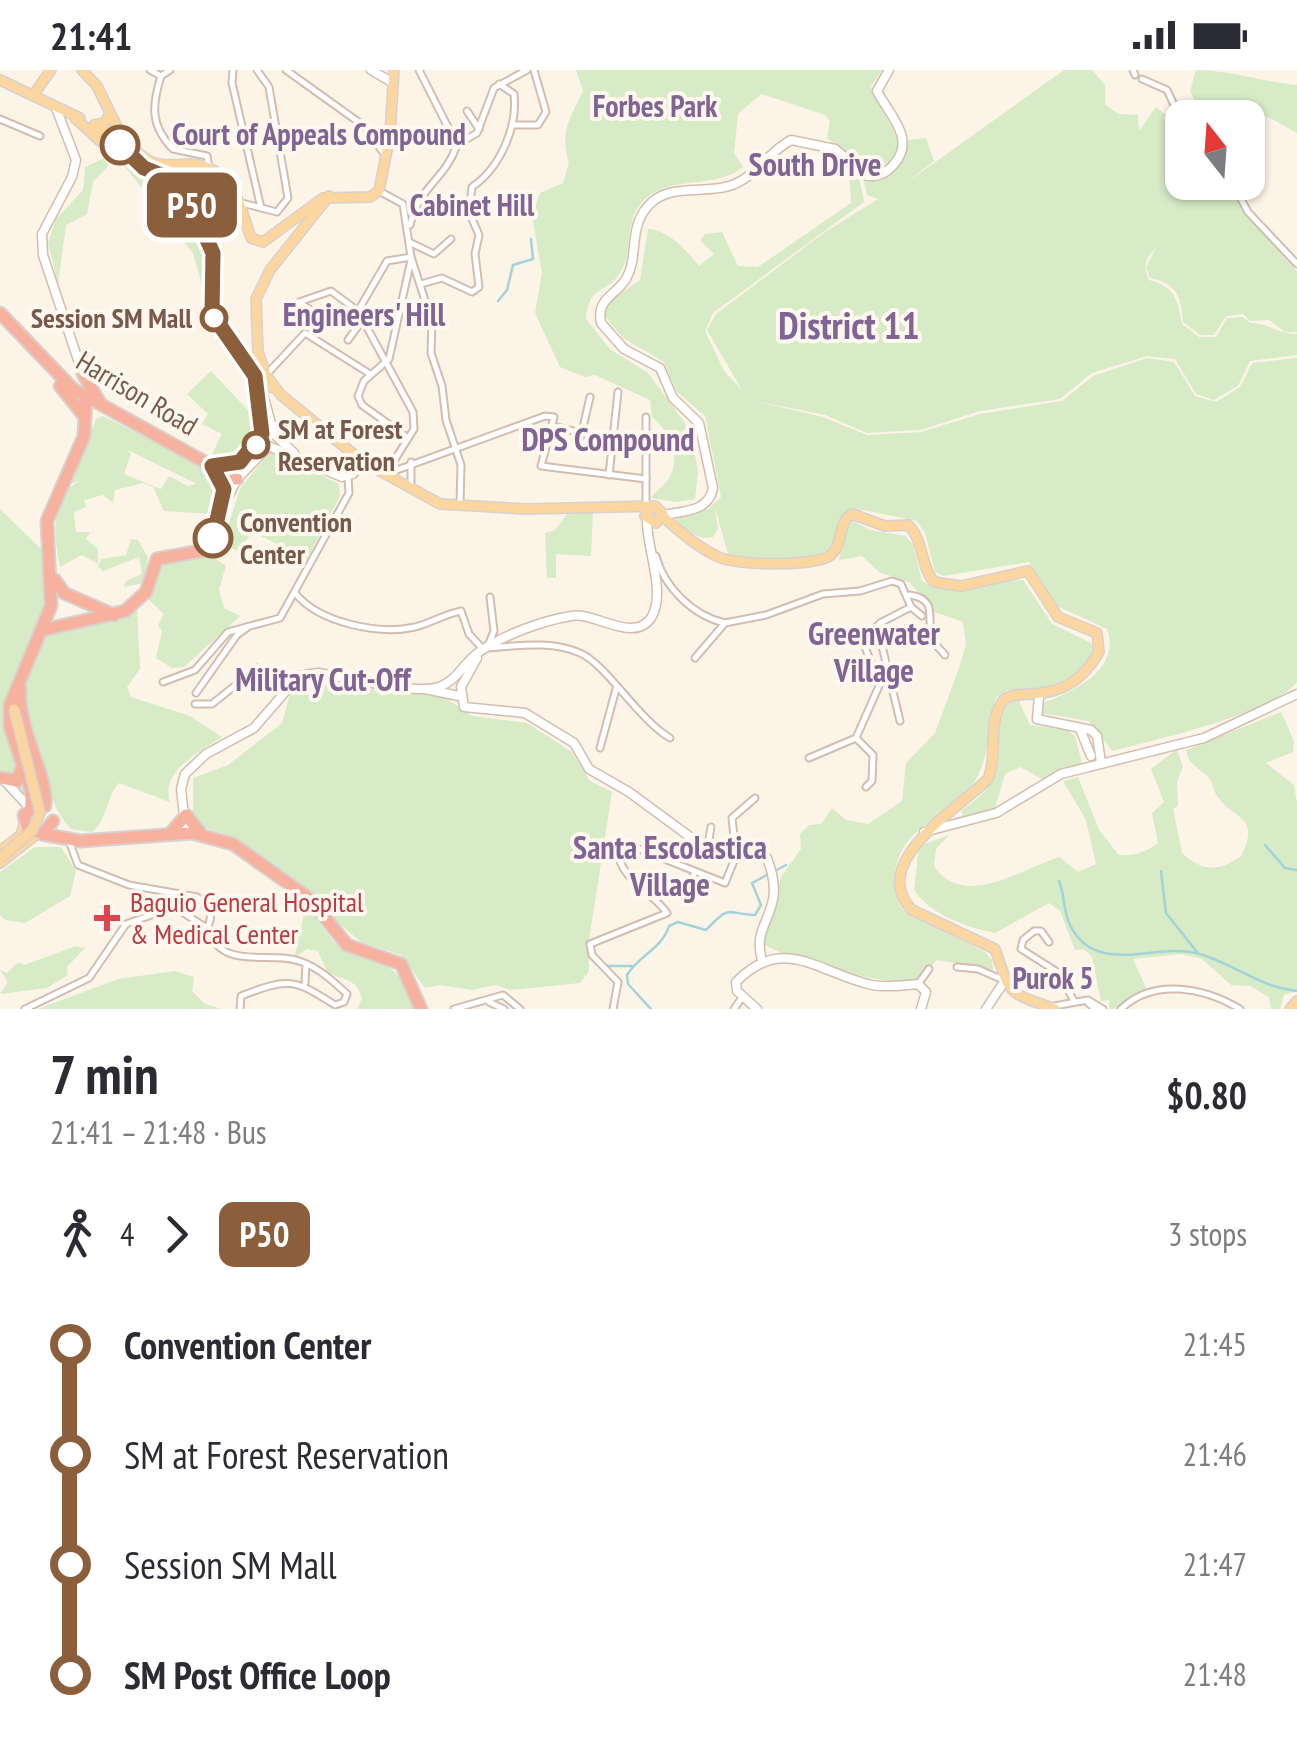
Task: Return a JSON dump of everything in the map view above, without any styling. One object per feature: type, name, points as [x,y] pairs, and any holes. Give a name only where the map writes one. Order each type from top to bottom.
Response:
[{"type":"highway","name":"Harrison Road","points":[[0,317],[122,420],[212,466]]},
{"type":"highway","points":[[81,388],[84,436]]},
{"type":"highway","points":[[31,824],[31,790],[9,714],[43,630],[53,591],[47,528],[84,436],[98,413],[122,420]]},
{"type":"highway","points":[[212,466],[222,480]]},
{"type":"highway","points":[[43,630],[114,615],[144,594],[156,558],[206,550],[221,510],[222,480],[230,466]]},
{"type":"highway","points":[[222,480],[237,480]]},
{"type":"highway","points":[[51,512],[51,548],[60,589],[114,615]]},
{"type":"highway","points":[[20,684],[20,724],[45,793],[31,824]]},
{"type":"highway","points":[[1,777],[18,780],[22,763]]},
{"type":"highway","points":[[170,834],[186,815],[203,835]]},
{"type":"highway","points":[[31,824],[53,821],[68,838]]},
{"type":"highway","points":[[31,824],[68,838],[186,833],[234,844],[292,883],[319,908],[346,945],[401,964],[422,1009]]},
{"type":"main road","points":[[34,94],[52,70]]},
{"type":"main road","points":[[82,70],[97,86],[122,142],[144,168],[176,181],[186,193],[213,253],[212,314],[244,360],[363,464],[438,503],[460,507],[607,508],[653,514],[705,505],[712,494],[701,428],[673,398],[660,368],[624,349],[604,330],[599,316],[604,300],[627,277],[632,238],[640,217],[652,202],[668,193],[715,189],[743,180],[791,140],[835,149],[867,176],[885,172],[899,158],[903,146],[900,129],[876,91],[889,70]]},
{"type":"main road","points":[[371,70],[390,81]]},
{"type":"main road","points":[[75,118],[95,134],[105,129],[154,163],[209,168],[228,183],[242,203],[255,241],[263,242],[329,196],[370,197],[379,191],[394,70]]},
{"type":"main road","points":[[0,82],[97,125],[104,124],[110,114]]},
{"type":"main road","points":[[0,82],[46,102]]},
{"type":"main road","points":[[56,108],[76,154],[75,170],[43,231],[42,245],[81,388]]},
{"type":"main road","points":[[70,136],[75,118]]},
{"type":"main road","points":[[221,510],[262,441],[254,312],[258,294],[270,270],[302,233],[316,205]]},
{"type":"main road","points":[[276,235],[296,228],[302,233]]},
{"type":"main road","points":[[244,360],[254,361],[258,352]]},
{"type":"main road","points":[[259,388],[274,388]]},
{"type":"main road","points":[[259,388],[273,430],[294,454]]},
{"type":"main road","points":[[212,466],[230,466],[244,460],[273,430]]},
{"type":"main road","points":[[262,441],[348,477],[363,464]]},
{"type":"main road","points":[[230,466],[238,472],[237,480]]},
{"type":"main road","points":[[653,514],[730,561],[817,561],[833,553],[845,518],[856,514],[884,526],[912,527],[926,572],[942,585],[961,586],[1028,571],[1058,617],[1097,633],[1101,644],[1096,658],[1077,681],[1040,697],[1017,693],[1006,698],[996,717],[988,779],[924,832],[908,856],[902,886],[905,902],[964,936],[992,946],[1004,981],[1025,999],[1053,1008]]},
{"type":"main road","points":[[186,833],[181,785],[188,770],[206,754],[254,728],[294,679],[318,673],[424,688],[450,681],[483,649],[571,616],[624,628],[644,624],[655,604],[649,543],[653,514]]},
{"type":"main road","points":[[459,696],[483,649]]},
{"type":"main road","points":[[0,857],[31,824],[36,824],[40,802],[14,709],[20,684]]},
{"type":"main road","points":[[424,688],[432,693],[459,696],[468,708],[519,711],[571,741],[589,769],[708,848],[736,856],[765,857],[776,898],[760,947],[765,958]]},
{"type":"main road","points":[[924,832],[997,812],[1054,778],[1096,760],[1204,738],[1297,694]]},
{"type":"main road","points":[[1040,697],[1034,713],[1040,722],[1077,726],[1085,734],[1096,760]]},
{"type":"main road","points":[[1,777],[31,824]]},
{"type":"main road","points":[[757,1009],[743,996],[736,982],[765,958],[805,961],[877,986],[918,984],[926,992],[921,1009]]},
{"type":"main road","points":[[986,1009],[1004,981]]},
{"type":"main road","points":[[1290,1009],[1297,1000]]},
{"type":"street","points":[[150,70],[161,76]]},
{"type":"street","points":[[170,70],[161,76],[154,103],[156,125],[173,149],[208,156],[209,168]]},
{"type":"street","points":[[233,70],[232,82],[260,208]]},
{"type":"street","points":[[242,203],[280,212],[288,198],[269,88],[257,70]]},
{"type":"street","points":[[286,70],[364,126],[386,158]]},
{"type":"street","points":[[383,70],[390,81]]},
{"type":"street","points":[[419,70],[457,144]]},
{"type":"street","points":[[404,208],[446,166],[457,144],[479,130],[487,98],[499,84],[531,70],[546,112],[538,125],[512,124]]},
{"type":"street","points":[[1146,76],[1167,90],[1172,100]]},
{"type":"street","points":[[422,284],[442,278],[472,292],[479,287],[474,254],[480,238],[469,212],[471,189],[488,176],[512,124],[514,94],[499,84]]},
{"type":"street","points":[[468,110],[479,130]]},
{"type":"street","points":[[0,118],[40,136]]},
{"type":"street","points":[[379,191],[413,210]]},
{"type":"street","points":[[1242,200],[1248,212],[1297,264]]},
{"type":"street","points":[[415,201],[409,242],[432,322],[431,352],[462,473],[460,507]]},
{"type":"street","points":[[404,208],[409,228]]},
{"type":"street","points":[[358,311],[387,261],[413,251],[434,254],[451,239]]},
{"type":"street","points":[[408,438],[360,403],[359,392],[370,374],[386,363],[413,251]]},
{"type":"street","points":[[320,317],[299,302],[331,291],[358,311],[414,418],[408,438],[386,474]]},
{"type":"street","points":[[348,340],[362,322]]},
{"type":"street","points":[[260,375],[305,332],[370,374]]},
{"type":"street","points":[[609,475],[618,392]]},
{"type":"street","points":[[581,436],[590,397]]},
{"type":"street","points":[[646,416],[646,479],[653,514]]},
{"type":"street","points":[[386,474],[538,417],[554,417],[541,466],[646,479]]},
{"type":"street","points":[[552,426],[644,448]]},
{"type":"street","points":[[402,449],[412,462],[411,489]]},
{"type":"street","points":[[163,682],[194,670],[228,632],[280,618],[349,493],[348,477]]},
{"type":"street","points":[[649,543],[662,578],[675,592],[706,615],[725,623],[766,615],[815,596],[866,590],[892,581],[910,595],[922,598],[931,609],[932,638],[946,655]]},
{"type":"street","points":[[295,593],[308,605],[356,626],[406,628],[461,611],[469,634],[483,649]]},
{"type":"street","points":[[910,595],[912,607],[922,616]]},
{"type":"street","points":[[483,649],[494,630],[490,597]]},
{"type":"street","points":[[809,758],[856,738],[878,690],[864,644],[870,632],[912,607]]},
{"type":"street","points":[[196,693],[237,635],[255,623]]},
{"type":"street","points":[[694,658],[725,623]]},
{"type":"street","points":[[870,632],[882,646],[900,721]]},
{"type":"street","points":[[483,649],[533,644],[581,653],[652,728],[670,738]]},
{"type":"street","points":[[215,666],[223,672]]},
{"type":"street","points":[[195,704],[212,704],[232,682],[258,668],[294,679]]},
{"type":"street","points":[[600,748],[616,689]]},
{"type":"street","points":[[856,738],[872,754],[872,781],[866,787]]},
{"type":"street","points":[[613,1009],[618,982],[590,951],[592,942],[667,913],[630,876],[618,849],[628,845],[725,883],[736,856],[732,818],[755,798]]},
{"type":"street","points":[[708,848],[710,827]]},
{"type":"street","points":[[68,838],[78,865],[101,876],[197,897],[210,912],[207,928],[213,943],[233,956],[306,964],[346,992],[346,1000],[332,1004],[304,983],[274,983],[241,996],[240,1009]]},
{"type":"street","points":[[685,893],[694,874]]},
{"type":"street","points":[[26,1009],[88,978],[126,924],[174,907],[207,928]]},
{"type":"street","points":[[1049,942],[1041,932],[1034,931],[1023,940],[1021,949],[1059,973],[1074,1000]]},
{"type":"street","points":[[304,983],[306,964]]},
{"type":"street","points":[[957,967],[978,969],[1004,981]]},
{"type":"street","points":[[918,984],[929,969]]},
{"type":"street","points":[[1121,1009],[1142,994],[1170,989],[1203,992],[1240,1009]]},
{"type":"street","points":[[454,1009],[473,1007],[504,995],[520,1009]]},
{"type":"street","points":[[734,1009],[743,996]]},
{"type":"street","points":[[1083,1000],[1094,1009]]},
{"type":"street","points":[[1053,1008],[1083,1000],[1103,1009]]},
{"type":"street","points":[[484,1002],[504,1009]]},
{"type":"green space","points":[[576,70],[883,70],[871,86],[898,146],[897,157],[889,166],[872,171],[827,138],[830,121],[825,115],[761,94],[738,114],[734,153],[743,167],[720,178],[666,188],[643,201],[633,218],[620,273],[591,300],[586,319],[610,349],[648,373],[691,431],[698,472],[695,499],[676,502],[651,498],[672,473],[674,455],[669,438],[652,417],[650,400],[595,375],[585,377],[560,367],[535,313],[542,273],[532,215],[540,193],[563,183],[569,163],[567,126],[583,91]]},
{"type":"green space","points":[[1064,70],[1092,70],[1105,85],[1105,104],[1118,114],[1138,115],[1139,131],[1156,107],[1165,114],[1165,200],[1239,200],[1248,216],[1297,271],[1297,332],[1285,332],[1269,320],[1250,321],[1243,314],[1226,316],[1214,335],[1200,335],[1183,322],[1179,299],[1172,288],[1150,278],[1146,267],[1156,248],[1147,259],[1145,267],[1149,280],[1170,290],[1182,324],[1199,337],[1216,337],[1227,318],[1243,317],[1250,323],[1284,332],[1297,334],[1297,355],[1250,361],[1238,386],[1214,400],[1196,394],[1175,359],[1147,356],[1092,373],[1060,399],[980,411],[920,430],[867,433],[825,415],[750,400],[823,417],[867,435],[921,432],[980,414],[1062,401],[1093,376],[1147,358],[1174,362],[1195,396],[1216,402],[1240,387],[1252,363],[1297,358],[1297,682],[1284,693],[1239,715],[1112,751],[1089,721],[1041,713],[1040,704],[1079,686],[1101,668],[1110,644],[1107,629],[1055,605],[1029,562],[943,576],[935,572],[925,533],[917,521],[864,510],[845,512],[828,550],[792,559],[751,559],[728,554],[715,507],[718,529],[713,537],[697,536],[676,519],[708,509],[721,497],[705,416],[677,392],[664,362],[623,338],[604,315],[612,299],[640,280],[648,229],[670,237],[699,266],[714,254],[700,240],[705,234],[722,232],[738,266],[758,267],[851,203],[849,168],[860,181],[864,202],[713,313],[705,331],[724,371],[742,390],[707,330],[716,314],[825,232],[878,199],[867,195],[864,182],[882,179],[895,170],[904,157],[908,140],[926,138],[934,161],[906,183]]},
{"type":"green space","points":[[1196,70],[1297,85],[1297,133],[1265,116],[1265,100],[1194,100],[1190,91]]},
{"type":"green space","points":[[114,147],[142,172],[177,191],[208,253],[205,296],[193,253],[111,149]]},
{"type":"green space","points":[[104,158],[108,166],[93,182],[87,214],[66,225],[58,284],[48,243],[56,219],[83,190],[85,167]]},
{"type":"green space","points":[[211,371],[256,419],[247,447],[221,461],[212,454],[222,434],[202,424],[208,414],[187,394]]},
{"type":"green space","points":[[103,416],[212,470],[220,495],[212,514],[164,511],[153,487],[143,483],[115,490],[113,503],[103,495],[84,500],[86,507],[74,512],[76,532],[90,532],[86,539],[98,549],[98,564],[82,555],[60,567],[56,543],[58,507],[70,488],[80,481],[69,484],[96,419]],"holes":[[[128,450],[196,484],[188,486],[169,476],[161,489],[124,474],[131,454]]]},
{"type":"green space","points":[[271,451],[339,484],[340,496],[307,559],[253,532],[237,551],[222,543],[241,487]]},
{"type":"green space","points":[[0,509],[42,550],[48,597],[5,725],[28,791],[24,798],[0,773]]},
{"type":"green space","points":[[568,513],[593,513],[591,556],[556,554],[556,578],[547,578],[545,533],[555,530]]},
{"type":"green space","points":[[853,521],[870,530],[906,536],[913,545],[922,581],[935,587],[960,590],[1023,580],[1052,624],[1091,643],[1094,649],[1079,671],[1058,685],[1034,691],[1008,690],[996,697],[986,751],[975,781],[953,805],[917,832],[899,856],[895,888],[903,910],[985,952],[992,960],[994,976],[981,967],[937,960],[911,983],[898,982],[810,963],[763,943],[781,877],[801,849],[800,834],[809,825],[821,824],[832,808],[846,820],[868,824],[902,801],[906,763],[935,733],[966,644],[963,622],[935,612],[909,582],[879,572],[862,556],[839,560],[844,533]]},
{"type":"green space","points":[[131,539],[138,540],[148,557],[144,583],[124,587],[126,581],[142,574],[139,557],[103,571],[98,567],[101,559],[126,555]]},
{"type":"green space","points":[[209,554],[226,566],[219,589],[224,608],[240,616],[184,667],[172,668],[156,658],[162,631],[158,625],[164,614],[145,596],[156,565]]},
{"type":"green space","points":[[137,607],[140,669],[127,687],[131,697],[190,716],[222,737],[176,771],[168,791],[170,802],[119,783],[92,832],[71,829],[45,783],[31,740],[24,702],[28,675],[44,635]]},
{"type":"green space","points":[[315,683],[444,697],[472,716],[527,723],[572,752],[590,781],[612,792],[589,940],[589,971],[580,983],[511,990],[495,985],[472,990],[440,985],[425,988],[401,955],[361,942],[253,851],[226,834],[201,827],[193,817],[193,778],[228,765],[282,723],[291,691]]},
{"type":"green space","points":[[1018,699],[1030,725],[1067,730],[1075,736],[1082,763],[1042,779],[1021,767],[1005,774],[995,808],[946,823],[963,815],[961,811],[990,784],[1003,713]]},
{"type":"green space","points":[[1281,712],[1294,741],[1293,752],[1266,763],[1294,785],[1297,803],[1297,991],[1284,995],[1280,1009],[1271,1009],[1269,997],[1250,986],[1231,985],[1202,959],[1182,954],[1133,959],[1147,990],[1117,1009],[1109,1009],[1109,1000],[1101,1001],[1092,957],[1084,949],[1075,950],[1060,911],[1049,903],[995,933],[950,919],[914,890],[919,846],[949,835],[936,849],[934,866],[946,879],[960,885],[993,883],[1059,857],[1078,872],[1096,864],[1086,820],[1063,781],[1078,777],[1099,830],[1119,855],[1149,849],[1158,843],[1152,813],[1164,802],[1151,769],[1177,749],[1183,767],[1177,781],[1178,806],[1173,809],[1182,853],[1204,867],[1233,861],[1241,856],[1247,843],[1247,825],[1223,804],[1186,750]]},
{"type":"green space","points":[[35,847],[61,847],[76,871],[70,896],[25,923],[5,920],[0,915],[0,872]]},
{"type":"green space","points":[[306,905],[342,949],[396,973],[415,1009],[357,1009],[362,999],[357,987],[327,972],[318,951],[307,949],[294,958]]},
{"type":"green space","points":[[76,946],[85,948],[67,967],[68,975],[47,988],[0,994],[8,982],[0,970],[7,973],[18,962],[24,965]]},
{"type":"green space","points":[[175,971],[194,977],[192,991],[205,1004],[222,1009],[38,1009],[118,979]]},
{"type":"waterway","points":[[498,301],[507,290],[513,265],[533,259],[531,239]]},
{"type":"waterway","points":[[1265,845],[1285,868],[1297,870]]},
{"type":"waterway","points":[[651,1009],[628,984],[627,975],[661,941],[669,926],[678,922],[706,930],[725,913],[755,915],[761,905],[752,883],[786,865]]},
{"type":"waterway","points":[[1161,871],[1166,913],[1197,952]]},
{"type":"waterway","points":[[1059,881],[1070,925],[1081,941],[1095,950],[1127,955],[1196,953],[1270,985],[1297,991]]},
{"type":"waterway","points":[[606,966],[632,966]]},
{"type":"bus line","name":"P50","points":[[120,145],[144,168],[176,181],[186,193],[213,253],[212,314],[255,376],[262,434],[240,462],[212,466],[224,489],[213,538]]},
{"type":"place","name":"Session SM Mall","points":[[214,318]]},
{"type":"place","name":"SM at Forest Reservation","points":[[256,445]]},
{"type":"place","name":"Convention Center","points":[[213,538]]},
{"type":"place","name":"Baguio General Hospital & Medical Center","points":[[107,918]]},
{"type":"district","name":"Forbes Park","points":[[655,107]]},
{"type":"district","name":"Court of Appeals Compound","points":[[319,135]]},
{"type":"district","name":"South Drive","points":[[815,165]]},
{"type":"district","name":"Cabinet Hill","points":[[472,206]]},
{"type":"district","name":"Engineers' Hill","points":[[364,315]]},
{"type":"district","name":"District 11","points":[[849,326]]},
{"type":"district","name":"DPS Compound","points":[[608,440]]},
{"type":"district","name":"Greenwater Village","points":[[874,652]]},
{"type":"district","name":"Military Cut-Off","points":[[323,680]]},
{"type":"district","name":"Santa Escolastica Village","points":[[670,866]]},
{"type":"district","name":"Purok 5","points":[[1053,979]]}]
